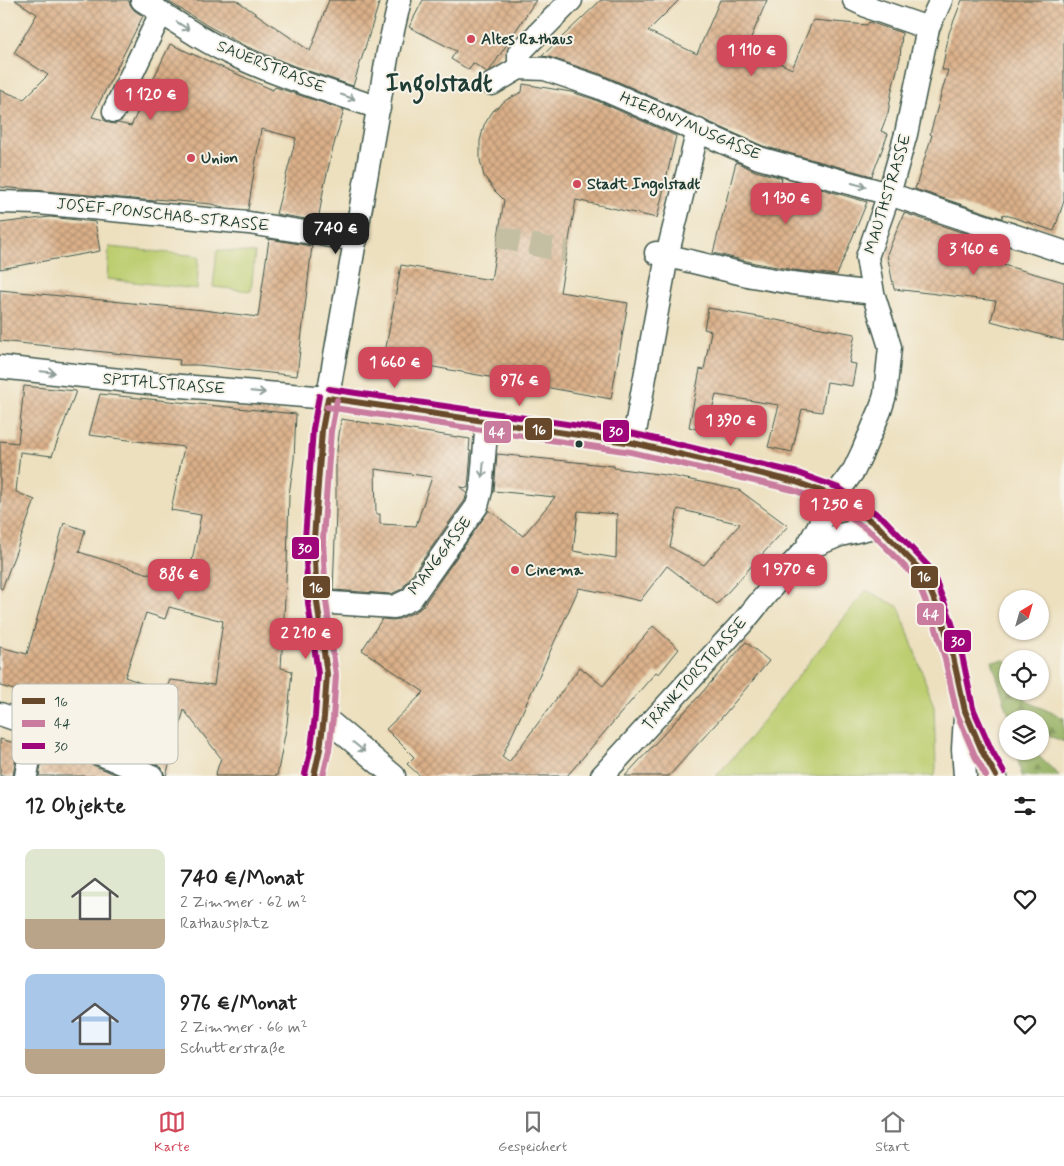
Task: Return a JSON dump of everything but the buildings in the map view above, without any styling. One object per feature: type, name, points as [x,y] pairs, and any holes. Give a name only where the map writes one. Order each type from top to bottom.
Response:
[{"type":"street","name":"SAUERSTRASSE","points":[[142,0],[200,37],[237,57],[284,76],[379,108]]},
{"type":"street","points":[[314,776],[324,717],[327,674],[317,602],[314,539],[322,430],[388,52],[400,0]]},
{"type":"street","points":[[492,84],[519,68],[519,53],[571,0]]},
{"type":"street","points":[[854,0],[873,9],[928,28]]},
{"type":"street","name":"MAUTHSTRASSE","points":[[834,496],[854,470],[885,395],[890,347],[873,293],[867,257],[890,190],[909,120],[928,28],[941,0]]},
{"type":"street","points":[[114,112],[161,13]]},
{"type":"street","name":"HIERONYMUSGASSE","points":[[519,68],[545,69],[598,87],[759,158],[890,190],[1063,246]]},
{"type":"street","points":[[633,443],[667,256],[695,129]]},
{"type":"street","name":"JOSEF-PONSCHAB-STRASSE","points":[[0,202],[38,203],[248,223],[356,240]]},
{"type":"street","points":[[667,256],[752,276],[873,293]]},
{"type":"street","name":"SPITALSTRASSE","points":[[0,367],[158,384],[328,398],[633,443],[796,482],[834,496],[878,526],[923,573],[942,619],[965,711]]},
{"type":"street","name":"MANGGASSE","points":[[317,602],[394,607],[411,599],[477,506],[481,491],[487,422]]},
{"type":"street","name":"TRÄNKTORSTRASSE","points":[[602,776],[745,620],[806,548],[834,496]]},
{"type":"street","name":"TRÄNKTORSTRASSE","points":[[806,548],[840,535],[878,526]]},
{"type":"street","points":[[965,711],[963,749],[965,776]]},
{"type":"street","points":[[965,711],[983,753],[996,776]]},
{"type":"street","points":[[0,714],[12,718]]},
{"type":"street","points":[[324,717],[394,776]]},
{"type":"street","points":[[124,764],[152,776]]},
{"type":"green space","points":[[109,247],[199,256],[197,289],[107,279]]},
{"type":"green space","points":[[217,250],[255,253],[251,291],[213,287]]},
{"type":"green space","points":[[866,590],[899,607],[934,706],[935,776],[716,776],[739,751]]},
{"type":"green space","points":[[999,660],[999,684],[992,661]]},
{"type":"green space","points":[[1004,700],[1026,700],[1046,710],[1007,710]]},
{"type":"green space","points":[[1049,711],[1064,718],[1064,742],[1049,736]]},
{"type":"green space","points":[[1018,760],[1043,760],[1060,776],[1022,776]]},
{"type":"tunnel","points":[[498,237],[567,252]]},
{"type":"transit line","name":"30","points":[[329,389],[635,434],[798,473],[839,488],[884,519],[931,569],[950,617],[962,655],[973,708],[991,749],[1004,772]]},
{"type":"transit line","name":"30","points":[[305,774],[311,748],[318,674],[308,603],[305,539],[313,429],[319,396]]},
{"type":"transit line","name":"16","points":[[328,398],[633,443],[796,482],[835,496],[878,526],[923,573],[942,619],[965,711],[983,753],[996,776]]},
{"type":"transit line","name":"16","points":[[314,776],[320,749],[327,674],[317,602],[314,539],[322,430],[328,398]]},
{"type":"transit line","name":"44","points":[[323,776],[329,750],[336,675],[326,601],[323,539],[331,431],[337,400]]},
{"type":"transit line","name":"44","points":[[327,407],[631,452],[793,490],[831,504],[872,533],[916,578],[934,622],[945,659],[957,714],[986,776]]},
{"type":"place","name":"Altes Rathaus","points":[[471,39]]},
{"type":"place","name":"Union","points":[[191,158]]},
{"type":"place","name":"Stadt Ingolstadt","points":[[577,184]]},
{"type":"place","name":"Cinema","points":[[515,570]]},
{"type":"district","name":"Ingolstadt","points":[[439,84]]}]
